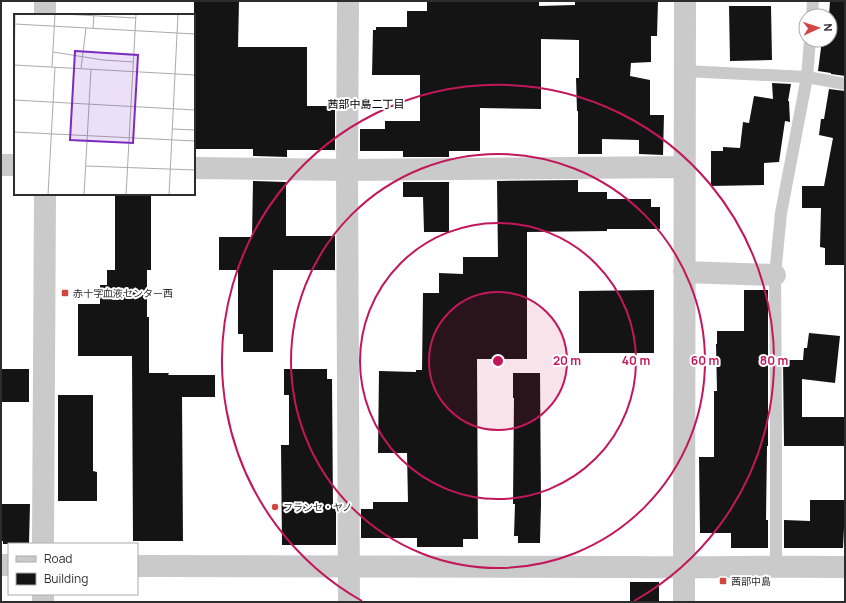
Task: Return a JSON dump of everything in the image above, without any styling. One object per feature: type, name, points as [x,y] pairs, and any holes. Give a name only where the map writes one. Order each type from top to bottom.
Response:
[{"type":"street","points":[[45,1],[45,14]]},
{"type":"street","points":[[348,1],[349,602]]},
{"type":"street","points":[[684,602],[685,1]]},
{"type":"street","points":[[1,165],[14,165]]},
{"type":"street","points":[[195,168],[348,170],[685,167]]},
{"type":"street","points":[[43,543],[45,195]]},
{"type":"street","points":[[684,272],[775,275]]},
{"type":"street","points":[[138,566],[684,568],[776,566],[845,567]]},
{"type":"lane","points":[[776,566],[775,275],[781,213],[807,77],[809,48]]},
{"type":"lane","points":[[685,71],[807,77],[845,84]]},
{"type":"building","points":[[194,1],[239,1],[238,47],[307,47],[307,106],[335,106],[335,150],[287,150],[287,157],[253,156],[253,149],[195,149]]},
{"type":"building","points":[[427,1],[539,1],[539,6],[575,5],[575,1],[658,1],[657,36],[651,36],[651,62],[631,63],[630,76],[650,80],[650,115],[664,115],[663,155],[639,154],[639,140],[602,139],[602,154],[578,154],[576,78],[579,78],[579,40],[541,39],[541,109],[480,108],[480,151],[449,151],[449,157],[403,157],[403,151],[360,151],[360,129],[385,129],[385,121],[420,121],[420,75],[372,75],[373,30],[376,30],[376,27],[407,27],[407,11],[427,11]]},
{"type":"building","points":[[830,1],[845,1],[845,76],[818,71],[821,48],[838,48],[838,8],[830,8]]},
{"type":"building","points":[[729,6],[771,6],[772,60],[730,61]]},
{"type":"building","points":[[772,83],[791,84],[788,101],[790,122],[785,121],[779,162],[764,163],[764,185],[711,186],[711,151],[723,151],[723,147],[740,148],[743,122],[749,123],[754,96],[773,99]]},
{"type":"building","points":[[829,89],[845,91],[845,265],[825,265],[825,248],[820,247],[821,208],[802,208],[802,186],[824,186],[833,138],[819,135],[821,119],[824,119]]},
{"type":"building","points":[[578,180],[578,192],[607,192],[607,199],[651,199],[651,207],[660,207],[660,229],[527,232],[527,359],[477,359],[478,539],[463,539],[463,547],[417,547],[417,538],[361,538],[361,509],[373,509],[373,502],[408,502],[407,453],[378,453],[379,371],[416,372],[416,370],[422,370],[423,293],[439,293],[439,273],[463,274],[463,257],[498,257],[497,181]]},
{"type":"building","points":[[253,181],[286,182],[286,236],[335,236],[335,270],[273,270],[273,352],[243,352],[243,334],[238,334],[238,270],[219,270],[219,237],[252,237]]},
{"type":"building","points":[[403,182],[449,182],[449,232],[424,232],[423,197],[403,197]]},
{"type":"building","points":[[115,195],[151,195],[151,270],[147,270],[149,373],[169,373],[168,375],[215,375],[215,397],[182,397],[183,541],[133,541],[132,356],[78,356],[78,304],[100,304],[100,285],[107,285],[107,270],[115,270]]},
{"type":"building","points":[[654,290],[654,353],[579,353],[579,291]]},
{"type":"building","points":[[744,290],[768,290],[768,446],[766,520],[768,520],[768,548],[731,548],[731,533],[700,533],[699,457],[714,457],[714,391],[717,391],[717,331],[744,331]]},
{"type":"building","points":[[809,333],[840,336],[835,383],[802,379],[802,417],[845,417],[845,446],[784,446],[783,360],[803,360],[804,348],[807,348]]},
{"type":"building","points":[[1,369],[29,369],[29,402],[1,402]]},
{"type":"building","points":[[284,369],[327,369],[327,379],[332,379],[333,509],[336,509],[336,545],[282,545],[281,445],[289,445],[289,395],[284,395]]},
{"type":"building","points":[[513,373],[540,373],[540,543],[518,543],[518,536],[514,536]]},
{"type":"building","points":[[58,395],[93,395],[93,471],[97,472],[97,501],[58,501]]},
{"type":"building","points":[[810,500],[845,500],[843,548],[784,548],[784,520],[810,521]]},
{"type":"building","points":[[1,504],[30,504],[29,543],[3,544],[3,541],[1,541]]},
{"type":"building","points":[[630,582],[659,582],[659,602],[630,602]]},
{"type":"place","name":"赤十字血液センター西","points":[[65,293]]},
{"type":"place","name":"フランセ・ヤノ","points":[[275,507]]},
{"type":"place","name":"茜部中島","points":[[723,581]]},
{"type":"district","name":"茜部中島二丁目","points":[[366,104]]}]
